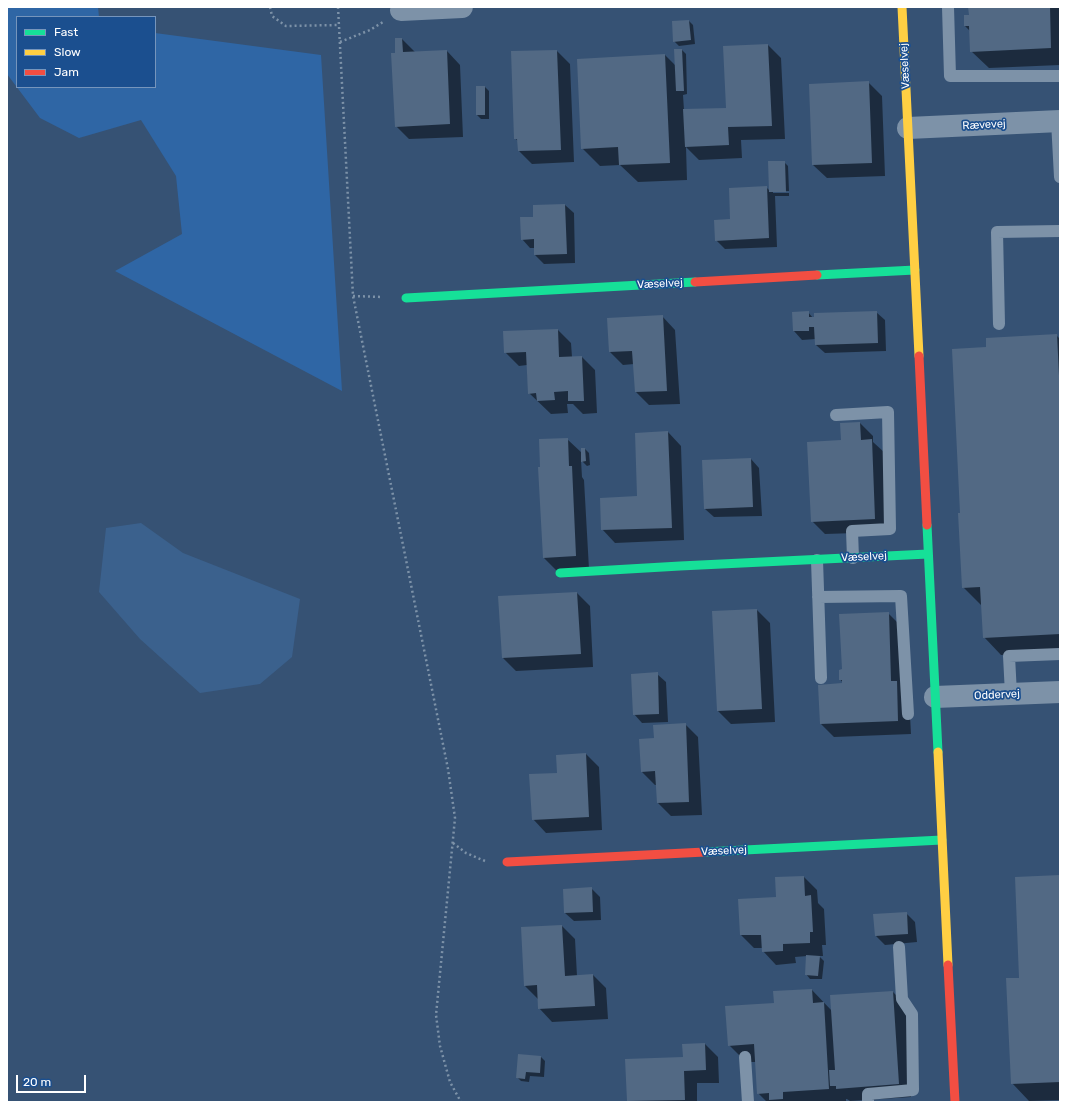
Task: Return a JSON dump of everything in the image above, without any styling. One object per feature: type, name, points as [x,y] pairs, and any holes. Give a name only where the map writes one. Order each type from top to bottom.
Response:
[{"type":"street","points":[[401,10],[462,7]]},
{"type":"street","name":"Væselvej","points":[[902,7],[955,1102]]},
{"type":"street","name":"Rævevej","points":[[908,128],[1058,121]]},
{"type":"street","name":"Væselvej","points":[[406,298],[914,270]]},
{"type":"street","name":"Væselvej","points":[[560,573],[672,566],[928,554]]},
{"type":"street","name":"Oddervej","points":[[935,698],[1060,692]]},
{"type":"street","name":"Væselvej","points":[[507,862],[942,840]]},
{"type":"lane","points":[[948,7],[950,76],[1060,76]]},
{"type":"lane","points":[[1058,121],[1060,177]]},
{"type":"lane","points":[[999,324],[997,232],[1060,231]]},
{"type":"lane","points":[[836,415],[888,412],[890,529],[852,531],[853,558]]},
{"type":"lane","points":[[817,560],[821,678]]},
{"type":"lane","points":[[818,598],[901,596],[908,714]]},
{"type":"lane","points":[[1011,694],[1009,656],[1060,654]]},
{"type":"lane","points":[[1060,692],[1060,698]]},
{"type":"lane","points":[[868,1102],[868,1094],[913,1090],[912,1014],[902,999],[899,947]]},
{"type":"lane","points":[[745,1057],[748,1102]]},
{"type":"path","points":[[270,7],[272,16],[286,26],[339,25]]},
{"type":"path","points":[[338,7],[353,296],[448,769],[455,818],[436,1015],[440,1046],[450,1082],[461,1102]]},
{"type":"path","points":[[340,42],[370,30],[401,10]]},
{"type":"path","points":[[353,296],[406,298]]},
{"type":"path","points":[[452,843],[466,853],[483,861],[507,862]]},
{"type":"shaded area","points":[[7,7],[98,7],[99,16],[16,16],[16,86],[7,74]]},
{"type":"shaded area","points":[[156,33],[321,55],[342,391],[115,271],[182,234],[176,176],[141,120],[79,138],[40,118],[18,88],[156,88]]},
{"type":"shaded area","points":[[141,523],[183,553],[300,599],[292,657],[260,684],[200,693],[140,639],[99,592],[106,528]]},
{"type":"building","points":[[968,7],[1050,7],[1051,48],[970,52],[969,26],[964,26],[964,15],[969,15]]},
{"type":"building","points":[[689,20],[691,40],[673,42],[672,21]]},
{"type":"building","points":[[395,38],[402,38],[403,52],[447,50],[450,124],[395,127],[391,53],[395,53]]},
{"type":"building","points":[[768,44],[772,126],[728,127],[729,145],[685,147],[683,109],[726,108],[723,46]]},
{"type":"building","points":[[674,49],[682,49],[684,91],[676,91]]},
{"type":"building","points":[[557,50],[561,150],[518,151],[517,139],[514,139],[511,51]]},
{"type":"building","points":[[665,54],[670,163],[619,165],[618,147],[581,149],[577,59]]},
{"type":"building","points":[[869,81],[872,163],[812,165],[809,84]]},
{"type":"building","points":[[476,86],[485,86],[485,115],[476,115]]},
{"type":"building","points":[[768,161],[785,161],[786,192],[769,192]]},
{"type":"building","points":[[767,186],[769,238],[715,241],[714,220],[730,219],[729,188]]},
{"type":"building","points":[[565,204],[567,254],[534,255],[534,239],[521,240],[520,217],[533,217],[533,205]]},
{"type":"building","points":[[809,311],[809,317],[814,317],[814,313],[877,311],[878,343],[815,345],[814,327],[809,327],[809,331],[793,331],[792,312]]},
{"type":"building","points":[[663,315],[667,391],[635,392],[632,351],[609,352],[607,318]]},
{"type":"building","points":[[558,329],[559,357],[582,356],[584,401],[568,401],[568,391],[554,392],[555,400],[537,401],[536,393],[528,394],[526,352],[504,353],[503,331]]},
{"type":"building","points":[[1057,334],[1060,396],[1060,634],[983,638],[980,587],[962,588],[952,349],[986,347],[986,338]]},
{"type":"building","points":[[860,422],[861,440],[872,439],[875,519],[811,522],[807,442],[841,440],[840,423]]},
{"type":"building","points":[[668,431],[672,528],[601,530],[600,498],[637,496],[635,433]]},
{"type":"building","points":[[568,438],[569,466],[572,466],[576,556],[543,558],[538,467],[540,467],[539,439]]},
{"type":"building","points":[[581,448],[585,448],[586,461],[581,462]]},
{"type":"building","points":[[751,458],[753,507],[704,509],[702,460]]},
{"type":"building","points":[[577,592],[581,654],[502,658],[498,596]]},
{"type":"building","points":[[757,609],[762,709],[717,711],[712,611]]},
{"type":"building","points":[[889,612],[891,681],[897,681],[898,721],[820,724],[818,685],[842,683],[842,680],[839,680],[839,670],[842,669],[839,614]]},
{"type":"building","points":[[658,672],[659,714],[633,715],[631,674]]},
{"type":"building","points":[[686,723],[689,802],[657,803],[655,771],[641,772],[639,739],[654,738],[653,725]]},
{"type":"building","points":[[586,753],[589,817],[532,820],[529,774],[557,773],[556,755]]},
{"type":"building","points":[[1060,875],[1060,1082],[1011,1084],[1006,978],[1019,978],[1015,877]]},
{"type":"building","points":[[804,876],[805,896],[811,895],[813,932],[810,932],[810,943],[783,944],[783,951],[762,952],[761,935],[740,935],[738,899],[776,897],[775,877]]},
{"type":"building","points":[[592,887],[593,912],[564,913],[563,889]]},
{"type":"building","points":[[907,912],[908,934],[875,936],[873,914]]},
{"type":"building","points":[[562,925],[565,976],[593,974],[595,1006],[538,1009],[537,985],[524,986],[521,927]]},
{"type":"building","points":[[806,955],[820,956],[818,976],[805,975]]},
{"type":"building","points":[[812,989],[813,1003],[824,1002],[829,1089],[783,1092],[783,1099],[769,1100],[769,1093],[757,1094],[754,1044],[728,1046],[725,1006],[774,1003],[773,991]]},
{"type":"building","points":[[893,991],[899,1084],[836,1089],[836,1086],[830,1086],[829,1070],[835,1070],[830,995]]},
{"type":"building","points":[[705,1043],[706,1070],[684,1071],[685,1100],[627,1101],[625,1059],[683,1057],[682,1044]]},
{"type":"building","points":[[518,1054],[541,1056],[540,1073],[526,1072],[525,1079],[516,1078]]},
{"type":"traffic: fast","points":[[817,275],[915,270]]},
{"type":"traffic: fast","points":[[406,298],[695,282]]},
{"type":"traffic: fast","points":[[927,525],[938,752]]},
{"type":"traffic: fast","points":[[560,573],[928,554]]},
{"type":"traffic: fast","points":[[705,852],[942,840]]},
{"type":"traffic: slow","points":[[902,7],[919,356]]},
{"type":"traffic: slow","points":[[938,752],[948,965]]},
{"type":"traffic: jam","points":[[695,282],[817,275]]},
{"type":"traffic: jam","points":[[919,356],[927,525]]},
{"type":"traffic: jam","points":[[507,862],[705,852]]},
{"type":"traffic: jam","points":[[948,965],[955,1102]]}]
